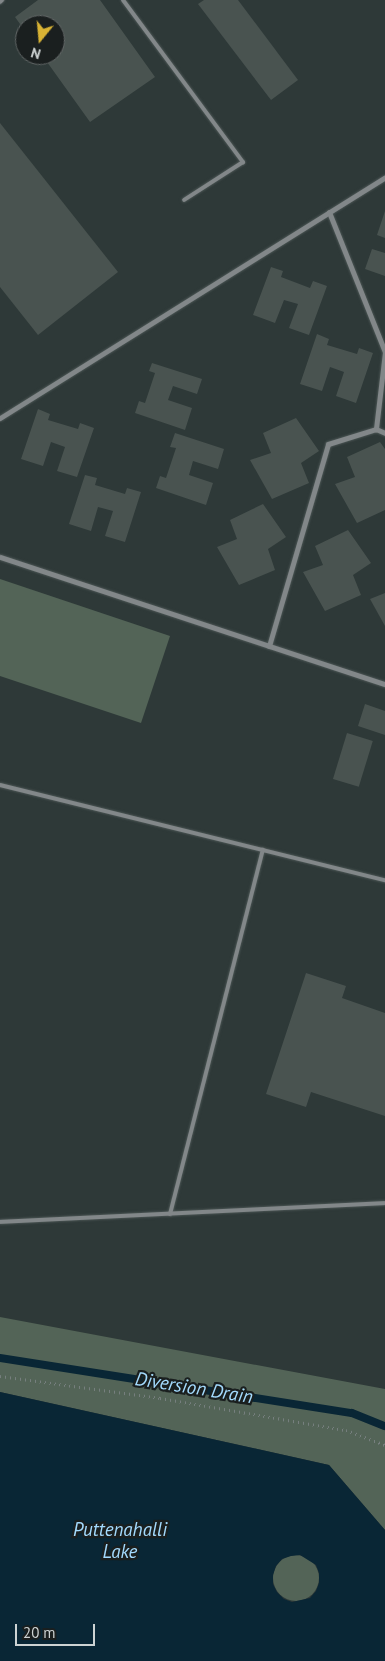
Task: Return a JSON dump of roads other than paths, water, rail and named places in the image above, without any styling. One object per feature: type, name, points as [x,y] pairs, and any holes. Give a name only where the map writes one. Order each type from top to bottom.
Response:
[{"type":"street","points":[[0,418],[385,177]]},
{"type":"street","points":[[329,212],[385,352],[376,429]]},
{"type":"street","points":[[269,646],[328,444],[376,429],[385,433]]},
{"type":"street","points":[[0,557],[385,684]]},
{"type":"lane","points":[[123,0],[242,162],[184,200]]},
{"type":"lane","points":[[0,785],[385,880]]},
{"type":"lane","points":[[170,1214],[263,850]]},
{"type":"lane","points":[[0,1222],[385,1203]]},
{"type":"water","name":"Puttenahalli Lake","points":[[0,1392],[329,1465],[385,1530],[385,1661],[0,1661]],"holes":[[[300,1555],[316,1565],[319,1573],[319,1583],[316,1591],[310,1598],[292,1602],[284,1599],[277,1592],[273,1584],[273,1575],[276,1566],[282,1559]]]},
{"type":"waterway","name":"Diversion Drain","points":[[0,1358],[352,1413],[385,1426]]}]
